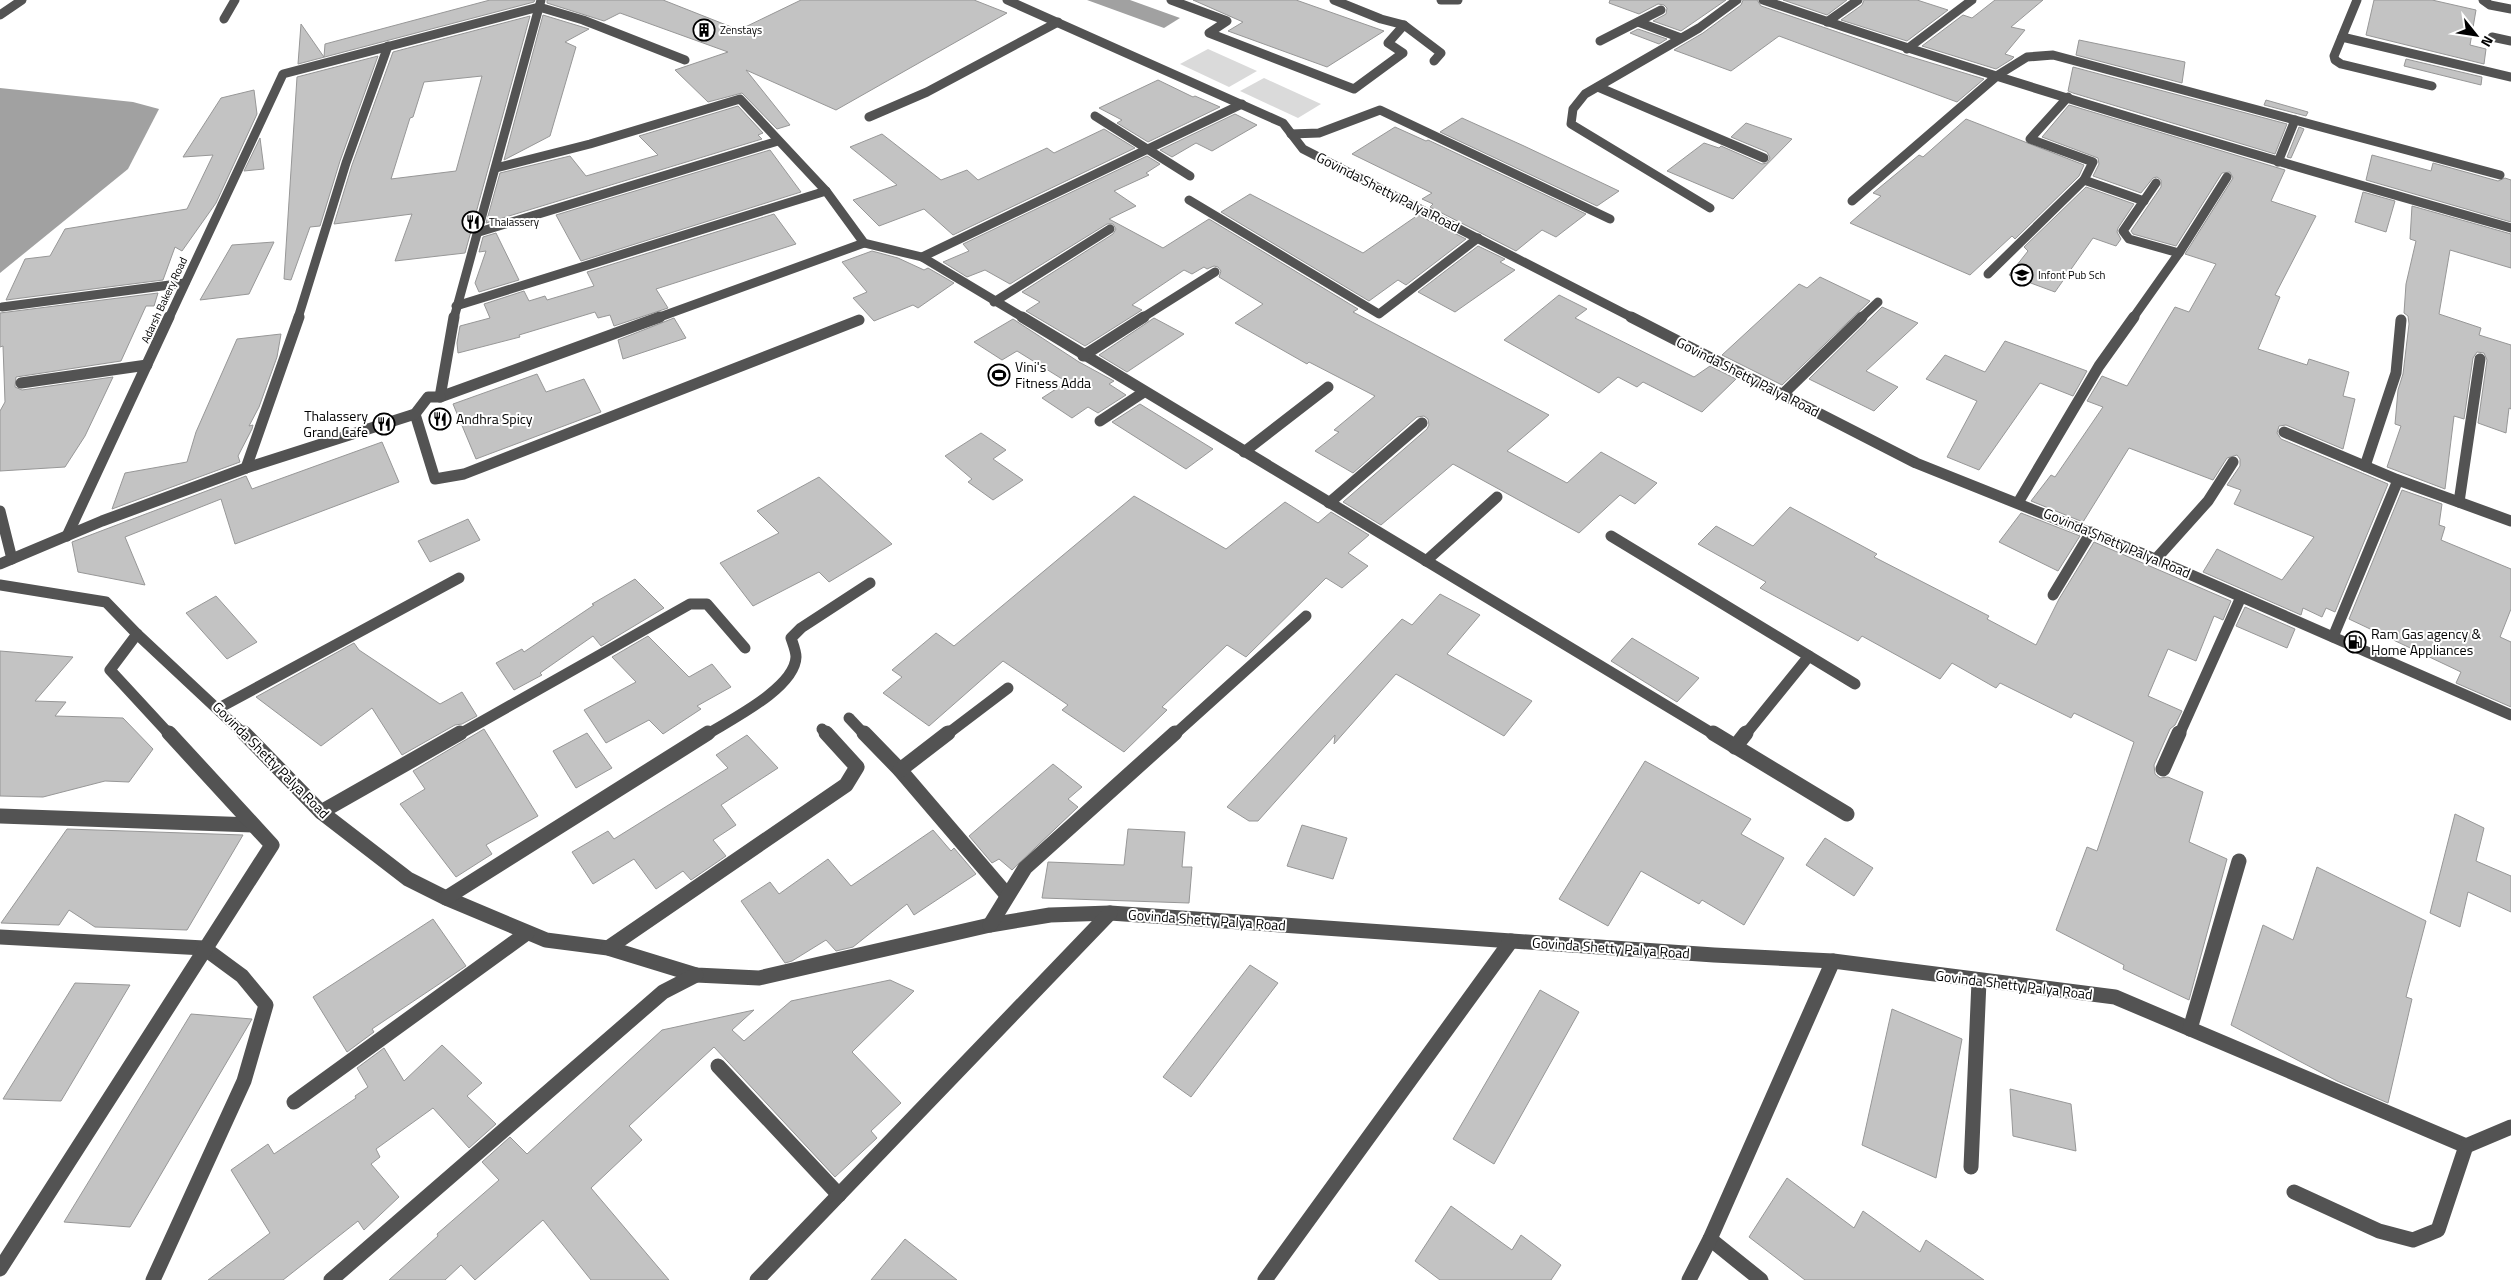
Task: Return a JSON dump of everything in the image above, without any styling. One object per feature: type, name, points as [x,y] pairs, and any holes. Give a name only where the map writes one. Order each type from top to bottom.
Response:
[{"type":"street","points":[[0,14],[22,0]]},
{"type":"street","points":[[224,19],[234,0]]},
{"type":"street","name":"Govinda Shetty Palya Road","points":[[1008,0],[1283,123],[1303,149],[1916,463],[2091,532],[2511,715]]},
{"type":"street","points":[[1170,0],[1227,21],[1209,34],[1354,89],[1403,53],[1388,43],[1404,25]]},
{"type":"street","points":[[1334,0],[1381,19],[1404,25],[1441,53],[1434,61]]},
{"type":"street","points":[[1441,0],[1458,0]]},
{"type":"street","points":[[1710,208],[1571,124],[1573,109],[1585,94],[1681,38],[1737,0]]},
{"type":"street","points":[[1764,0],[1907,49],[1998,75],[2278,162],[2511,228]]},
{"type":"street","points":[[1827,22],[1858,0]]},
{"type":"street","points":[[1907,49],[1972,0]]},
{"type":"street","points":[[2357,0],[2334,56],[2335,60],[2341,64],[2432,86]]},
{"type":"street","points":[[2483,0],[2490,5],[2511,9]]},
{"type":"street","points":[[440,397],[456,306],[479,232],[540,3]]},
{"type":"street","points":[[246,468],[294,332],[346,163],[388,46],[540,3],[685,60]]},
{"type":"street","points":[[1600,40],[1661,10]]},
{"type":"street","points":[[869,117],[927,92],[1058,22]]},
{"type":"street","points":[[1638,22],[1681,38]]},
{"type":"street","points":[[2492,36],[2511,41]]},
{"type":"street","points":[[2342,37],[2511,77]]},
{"type":"street","name":"Adarsh Bakery Road","points":[[67,536],[284,74],[388,46]]},
{"type":"street","points":[[1852,201],[1998,75],[2027,57],[2053,55],[2500,175]]},
{"type":"street","points":[[1598,87],[1764,158]]},
{"type":"street","points":[[1988,274],[2084,180],[2093,162],[2030,139],[2068,97]]},
{"type":"street","points":[[496,168],[590,144],[740,99],[826,191],[864,243]]},
{"type":"street","points":[[922,258],[1242,104]]},
{"type":"street","points":[[1292,134],[1319,133],[1380,110],[1610,219]]},
{"type":"street","points":[[1095,116],[1190,176]]},
{"type":"street","points":[[2278,162],[2295,120]]},
{"type":"street","points":[[479,232],[778,141]]},
{"type":"street","points":[[2019,502],[2099,366],[2179,253],[2227,177]]},
{"type":"street","points":[[2084,180],[2144,200]]},
{"type":"street","points":[[2156,183],[2123,231],[2129,239],[2179,253]]},
{"type":"street","points":[[456,306],[826,191]]},
{"type":"street","points":[[1190,200],[1378,314],[1478,238]]},
{"type":"street","points":[[994,302],[1110,229]]},
{"type":"street","points":[[0,564],[67,536],[246,468],[415,414],[428,397],[440,397],[864,243],[922,258],[1847,814]]},
{"type":"street","points":[[1084,356],[1216,272]]},
{"type":"street","points":[[2,307],[185,283]]},
{"type":"street","points":[[1782,395],[1878,302]]},
{"type":"street","points":[[415,414],[435,479],[445,479],[473,470],[859,320]]},
{"type":"street","points":[[2365,466],[2396,373],[2401,320]]},
{"type":"street","points":[[2459,502],[2480,359]]},
{"type":"street","points":[[22,383],[147,365]]},
{"type":"street","points":[[1244,452],[1328,388]]},
{"type":"street","points":[[1100,421],[1144,392]]},
{"type":"street","points":[[1328,503],[1422,423]]},
{"type":"street","points":[[2284,432],[2398,480],[2511,521]]},
{"type":"street","points":[[2155,560],[2208,501],[2233,462]]},
{"type":"street","points":[[2333,637],[2398,480]]},
{"type":"street","points":[[1426,561],[1497,497]]},
{"type":"street","points":[[0,511],[12,559]]},
{"type":"street","points":[[2053,595],[2091,532]]},
{"type":"street","points":[[1611,536],[1855,684]]},
{"type":"street","points":[[219,708],[458,578]]},
{"type":"street","points":[[446,898],[757,703],[780,683],[793,668],[796,656],[791,638],[801,628],[870,583]]},
{"type":"street","name":"Govinda Shetty Palya Road","points":[[0,585],[106,602],[137,634],[219,708],[321,812],[408,878],[446,898],[546,940],[608,948],[696,975],[759,978],[990,925],[1050,915],[1110,913],[1833,961],[2115,997],[2466,1146]]},
{"type":"street","points":[[2163,769],[2240,597]]},
{"type":"street","points":[[321,812],[690,604],[707,604],[745,648]]},
{"type":"street","points":[[990,925],[1025,868],[1306,616]]},
{"type":"street","points":[[0,1269],[204,948],[272,845],[110,670],[137,634]]},
{"type":"street","points":[[1735,746],[1809,656]]},
{"type":"street","points":[[900,770],[1008,688]]},
{"type":"street","points":[[849,718],[900,770],[1007,895]]},
{"type":"street","points":[[608,948],[846,785],[857,767],[822,729]]},
{"type":"street","points":[[0,816],[253,825]]},
{"type":"street","points":[[2190,1029],[2239,861]]},
{"type":"street","points":[[757,1280],[1110,913]]},
{"type":"street","points":[[294,1102],[527,933]]},
{"type":"street","points":[[0,937],[204,948],[242,976],[266,1005],[244,1081],[152,1280]]},
{"type":"street","points":[[1265,1280],[1511,941]]},
{"type":"street","points":[[1689,1280],[1710,1239],[1833,961]]},
{"type":"street","points":[[331,1280],[663,992],[696,975]]},
{"type":"street","points":[[1971,1167],[1979,981]]},
{"type":"street","points":[[718,1066],[839,1195]]},
{"type":"street","points":[[2294,1192],[2379,1231],[2414,1240],[2438,1230],[2466,1146],[2510,1128]]},
{"type":"street","points":[[1710,1239],[1761,1280]]},
{"type":"shaded area","points":[[1087,0],[1130,0],[1180,18],[1164,28]]},
{"type":"shaded area","points":[[1208,49],[1257,71],[1229,87],[1180,64]]},
{"type":"shaded area","points":[[1264,78],[1321,104],[1298,118],[1240,91]]},
{"type":"shaded area","points":[[0,88],[133,102],[159,109],[128,169],[0,273]]},
{"type":"building","points":[[490,0],[535,0],[534,2],[298,64],[301,24],[324,57],[325,44]]},
{"type":"building","points":[[547,0],[663,0],[739,30],[801,0],[974,0],[1007,13],[836,110],[746,70],[790,125],[777,129],[742,93],[708,102],[675,70],[728,52],[620,13],[604,21],[547,3]]},
{"type":"building","points":[[1193,0],[1296,0],[1384,31],[1327,67],[1228,31],[1243,22]]},
{"type":"building","points":[[1610,0],[1726,0],[1681,31],[1653,21],[1666,14],[1667,8],[1664,5],[1658,4],[1639,14],[1609,3]]},
{"type":"building","points":[[1743,0],[1757,0],[1761,6],[1905,55],[1984,79],[1957,102],[1779,36],[1731,71],[1674,50],[1703,33],[1741,5]]},
{"type":"building","points":[[1783,0],[1847,0],[1827,15]]},
{"type":"building","points":[[1864,0],[1917,0],[1948,10],[1907,41],[1841,20],[1862,5]]},
{"type":"building","points":[[1995,0],[2043,0],[2011,27],[2025,30],[2005,54],[2014,57],[2012,59],[1996,69],[1922,46],[1963,15],[1972,18]]},
{"type":"building","points":[[2374,0],[2432,0],[2476,10],[2470,45],[2486,49],[2484,64],[2366,35]]},
{"type":"building","points":[[543,15],[589,29],[565,42],[576,47],[550,136],[504,160]]},
{"type":"building","points":[[530,16],[465,253],[395,261],[412,214],[334,224],[352,165],[393,52]],"holes":[[[482,76],[456,171],[391,179],[410,118],[413,117],[424,82]]]},
{"type":"building","points":[[1638,29],[1667,39],[1659,44],[1630,33]]},
{"type":"building","points":[[2079,40],[2185,62],[2182,83],[2076,55]]},
{"type":"building","points":[[378,56],[340,161],[320,226],[310,227],[291,280],[284,279],[297,77]]},
{"type":"building","points":[[2406,59],[2482,77],[2481,85],[2404,66]]},
{"type":"building","points":[[2073,67],[2287,124],[2275,154],[2068,91]]},
{"type":"building","points":[[1158,80],[1193,97],[1195,96],[1220,107],[1148,142],[1117,123],[1122,120],[1099,108]]},
{"type":"building","points":[[254,90],[257,114],[216,203],[182,251],[175,247],[163,280],[6,300],[25,259],[50,256],[65,229],[187,209],[213,155],[183,157],[221,98]]},
{"type":"building","points":[[2266,100],[2308,112],[2306,116],[2264,105]]},
{"type":"building","points":[[2069,105],[2285,170],[2271,201],[2316,216],[2275,295],[2280,297],[2258,349],[2307,365],[2309,359],[2349,372],[2343,396],[2355,399],[2343,449],[2286,425],[2279,426],[2277,433],[2281,439],[2388,484],[2335,612],[2326,608],[2322,617],[2303,608],[2301,615],[2203,572],[2217,549],[2282,580],[2314,537],[2234,504],[2241,490],[2227,485],[2240,466],[2240,459],[2237,455],[2227,458],[2213,480],[2129,448],[2083,522],[2031,501],[2051,475],[2055,477],[2103,407],[2087,401],[2102,376],[2127,386],[2175,307],[2189,312],[2216,264],[2185,254],[2233,178],[2230,172],[2222,173],[2176,246],[2133,234],[2131,231],[2161,187],[2161,180],[2157,177],[2153,178],[2141,193],[2093,176],[2099,164],[2098,158],[2042,137]]},
{"type":"building","points":[[738,106],[763,133],[758,135],[762,139],[486,223],[500,173],[570,156],[586,176],[658,155],[639,136]]},
{"type":"building","points":[[1235,114],[1257,125],[1212,151],[1196,143],[1172,157],[1160,150]]},
{"type":"building","points":[[1462,118],[1619,191],[1597,206],[1440,132]]},
{"type":"building","points":[[1966,119],[2084,165],[2079,176],[2015,239],[2012,236],[1970,275],[1850,223],[1881,196],[1873,193],[1919,155],[1923,157]]},
{"type":"building","points":[[1746,123],[1792,139],[1733,199],[1667,171],[1704,143],[1719,148],[1721,146],[1762,164],[1767,163],[1770,158],[1767,152],[1731,137]]},
{"type":"building","points":[[1395,127],[1426,141],[1428,140],[1586,214],[1556,237],[1542,230],[1516,251],[1430,207],[1433,204],[1422,199],[1432,193],[1352,154]]},
{"type":"building","points":[[2299,127],[2304,129],[2291,158],[2287,157]]},
{"type":"building","points":[[1104,129],[1135,148],[953,235],[924,209],[879,226],[853,200],[897,185],[850,147],[882,134],[941,180],[967,170],[978,180],[1047,148],[1054,153]]},
{"type":"building","points":[[260,138],[264,169],[244,171]]},
{"type":"building","points":[[770,150],[801,192],[581,261],[556,215]]},
{"type":"building","points":[[2372,155],[2431,171],[2433,163],[2498,181],[2505,178],[2511,180],[2511,222],[2366,180]]},
{"type":"building","points":[[1147,156],[1160,164],[1146,173],[1149,175],[1114,191],[1136,206],[1109,219],[1163,248],[1209,219],[1358,309],[1353,312],[1549,415],[1507,451],[1567,483],[1601,452],[1657,483],[1635,504],[1620,495],[1579,533],[1453,464],[1381,525],[1343,502],[1427,429],[1429,425],[1428,419],[1424,416],[1417,417],[1353,473],[1315,451],[1339,432],[1334,430],[1375,396],[1309,362],[1307,364],[1235,323],[1263,304],[1219,277],[1221,271],[1218,267],[1214,266],[1207,269],[1204,267],[1192,274],[1184,270],[1132,305],[1142,310],[1085,346],[1026,311],[1040,302],[1022,292],[1113,234],[1116,229],[1113,224],[1107,224],[1010,284],[985,270],[967,277],[943,262],[969,251],[963,244]]},
{"type":"building","points":[[2086,187],[2134,204],[2118,228],[2117,232],[2121,239],[2116,246],[2093,238],[2055,292],[2009,275],[2028,251],[2024,247]]},
{"type":"building","points":[[2363,192],[2395,201],[2386,232],[2355,222]]},
{"type":"building","points":[[1250,194],[1363,253],[1418,215],[1466,239],[1406,285],[1398,280],[1369,301],[1221,212]]},
{"type":"building","points":[[2412,206],[2511,234],[2511,268],[2450,250],[2439,314],[2481,328],[2479,335],[2511,345],[2511,409],[2509,408],[2506,433],[2478,423],[2487,360],[2484,353],[2477,352],[2473,358],[2464,419],[2454,416],[2445,489],[2387,467],[2401,426],[2395,424],[2398,390],[2403,374],[2409,324],[2408,316],[2404,313],[2406,284],[2416,241],[2410,239]]},
{"type":"building","points":[[774,214],[796,244],[656,289],[668,308],[614,326],[610,315],[598,318],[595,312],[519,335],[520,337],[458,353],[457,343],[460,326],[490,318],[484,304],[524,291],[529,301],[545,296],[547,300],[594,286],[587,272]]},
{"type":"building","points":[[496,233],[519,280],[479,292],[475,283],[486,251],[479,252],[483,237]]},
{"type":"building","points":[[274,242],[249,294],[200,300],[232,245]]},
{"type":"building","points":[[1478,246],[1505,259],[1500,262],[1515,270],[1455,312],[1418,292]]},
{"type":"building","points":[[872,251],[898,258],[924,270],[928,268],[954,283],[918,308],[913,305],[874,321],[853,298],[867,292],[842,262]]},
{"type":"building","points":[[1820,277],[1870,301],[1782,385],[1722,355],[1799,284],[1807,288]]},
{"type":"building","points":[[158,293],[154,306],[146,306],[121,361],[16,377],[15,387],[22,390],[113,377],[85,436],[65,467],[0,471],[0,411],[5,402],[3,346],[0,347],[0,313]]},
{"type":"building","points":[[1559,295],[1587,309],[1575,318],[1694,377],[1710,366],[1736,379],[1702,412],[1643,382],[1637,387],[1618,377],[1599,393],[1504,340]]},
{"type":"building","points":[[1882,307],[1918,323],[1866,371],[1898,387],[1874,411],[1809,379]]},
{"type":"building","points":[[674,318],[686,338],[623,359],[618,340]]},
{"type":"building","points":[[1154,318],[1184,334],[1127,372],[1099,355]]},
{"type":"building","points":[[1013,319],[1079,362],[1114,381],[1109,384],[1126,395],[1098,413],[1088,407],[1072,418],[1042,398],[1067,382],[1017,351],[1002,360],[974,342]]},
{"type":"building","points":[[281,334],[277,357],[259,407],[249,426],[253,425],[252,429],[238,456],[240,462],[112,509],[125,473],[187,462],[196,432],[237,339]]},
{"type":"building","points":[[2005,341],[2087,371],[2073,396],[2040,383],[1979,470],[1947,457],[1977,401],[1926,379],[1945,355],[1985,372]]},
{"type":"building","points":[[537,374],[546,392],[584,379],[601,412],[476,459],[453,404]]},
{"type":"building","points":[[1140,404],[1213,449],[1186,469],[1112,422]]},
{"type":"building","points":[[981,433],[1006,450],[993,459],[1023,480],[993,500],[968,482],[972,479],[945,456]]},
{"type":"building","points":[[382,442],[399,482],[235,544],[221,499],[125,537],[145,585],[78,572],[72,542],[246,476],[252,489]]},
{"type":"building","points":[[819,477],[892,544],[829,582],[819,572],[753,606],[720,563],[779,533],[757,511]]},
{"type":"building","points":[[2402,490],[2442,504],[2439,525],[2445,527],[2441,540],[2511,569],[2511,609],[2500,637],[2511,642],[2511,707],[2456,683],[2461,672],[2349,619]]},
{"type":"building","points":[[1134,496],[1226,549],[1285,502],[1318,523],[1331,512],[1369,535],[1348,553],[1368,566],[1342,588],[1326,578],[1246,657],[1227,645],[1162,707],[1167,710],[1124,752],[1062,710],[1068,705],[1003,661],[929,726],[883,693],[902,677],[892,670],[936,633],[954,646]]},
{"type":"building","points":[[1790,507],[1877,554],[1874,557],[1989,616],[1987,619],[2036,645],[2059,599],[2094,542],[2231,601],[2223,620],[2214,616],[2196,661],[2168,649],[2148,696],[2182,711],[2175,725],[2170,729],[2154,765],[2155,774],[2160,778],[2168,777],[2203,792],[2189,842],[2227,859],[2189,1000],[2123,969],[2124,965],[2056,930],[2087,847],[2097,851],[2134,742],[2074,713],[2071,718],[2000,683],[1996,688],[1952,663],[1940,679],[1862,636],[1858,641],[1760,588],[1766,582],[1698,544],[1716,526],[1753,546]]},
{"type":"building","points":[[2021,513],[2080,536],[2058,571],[1999,542]]},
{"type":"building","points":[[468,519],[480,540],[430,562],[418,541]]},
{"type":"building","points":[[635,579],[664,608],[601,646],[593,636],[540,673],[542,675],[514,690],[496,663],[522,649],[524,652],[594,605],[592,604]]},
{"type":"building","points":[[1440,594],[1480,615],[1447,654],[1532,701],[1504,736],[1396,674],[1334,744],[1335,735],[1258,821],[1249,821],[1227,807],[1402,619],[1412,625]]},
{"type":"building","points":[[216,596],[257,642],[227,659],[186,613]]},
{"type":"building","points":[[2245,607],[2295,629],[2287,648],[2236,626]]},
{"type":"building","points":[[648,636],[689,677],[712,664],[731,687],[697,706],[701,709],[663,734],[649,720],[606,743],[584,710],[636,682],[612,657]]},
{"type":"building","points":[[1632,638],[1699,678],[1677,702],[1611,661]]},
{"type":"building","points":[[354,643],[359,650],[440,704],[462,692],[477,716],[462,724],[455,725],[402,755],[372,708],[321,746],[256,697]]},
{"type":"building","points":[[0,651],[73,657],[35,701],[66,702],[55,716],[123,718],[153,749],[129,782],[105,781],[43,797],[0,796]]},
{"type":"building","points":[[484,729],[538,816],[486,845],[492,854],[456,877],[400,804],[425,789],[413,771]]},
{"type":"building","points":[[587,733],[612,768],[576,788],[553,751]]},
{"type":"building","points":[[747,735],[778,768],[721,805],[736,825],[713,840],[726,856],[691,880],[683,871],[656,889],[634,859],[593,884],[572,852],[608,831],[614,839],[728,768],[716,755]]},
{"type":"building","points":[[1645,761],[1751,819],[1741,834],[1784,858],[1744,925],[1702,900],[1699,904],[1641,871],[1608,926],[1559,899]]},
{"type":"building","points":[[1053,764],[1082,787],[1068,799],[1078,807],[1012,870],[999,859],[992,863],[969,836]]},
{"type":"building","points":[[2455,814],[2484,828],[2476,861],[2511,876],[2511,912],[2468,892],[2460,927],[2430,913]]},
{"type":"building","points":[[1302,825],[1347,838],[1333,879],[1287,866]]},
{"type":"building","points":[[67,829],[243,835],[187,930],[95,927],[69,910],[59,925],[1,923]]},
{"type":"building","points":[[1128,829],[1185,832],[1182,867],[1192,867],[1189,903],[1042,898],[1048,862],[1124,865]]},
{"type":"building","points":[[933,830],[951,851],[954,848],[976,874],[914,915],[907,904],[853,947],[836,951],[826,940],[792,961],[785,963],[741,901],[770,882],[779,894],[828,859],[851,886]]},
{"type":"building","points":[[1825,838],[1873,868],[1854,896],[1806,865]]},
{"type":"building","points":[[2317,867],[2426,921],[2406,997],[2412,999],[2388,1103],[2337,1081],[2231,1025],[2263,925],[2293,940]]},
{"type":"building","points":[[433,919],[466,966],[372,1029],[374,1032],[347,1052],[313,997]]},
{"type":"building","points":[[1250,965],[1278,983],[1191,1097],[1163,1077]]},
{"type":"building","points":[[890,980],[914,991],[852,1052],[901,1103],[871,1131],[877,1138],[835,1177],[714,1047],[629,1126],[642,1140],[591,1188],[669,1280],[591,1280],[543,1220],[475,1280],[461,1265],[445,1280],[389,1280],[438,1236],[437,1234],[499,1180],[482,1162],[510,1137],[527,1154],[662,1030],[754,1010],[732,1030],[744,1041],[791,1001]]},
{"type":"building","points":[[75,983],[130,985],[61,1101],[3,1099]]},
{"type":"building","points":[[1540,990],[1579,1012],[1494,1164],[1453,1139]]},
{"type":"building","points":[[1892,1009],[1962,1039],[1936,1178],[1862,1145]]},
{"type":"building","points":[[191,1014],[252,1019],[130,1227],[64,1222]]},
{"type":"building","points":[[442,1045],[482,1083],[467,1096],[496,1124],[469,1148],[433,1108],[376,1149],[380,1157],[371,1164],[399,1197],[364,1230],[358,1221],[283,1280],[208,1280],[270,1233],[231,1170],[268,1144],[274,1154],[356,1098],[355,1096],[368,1087],[357,1068],[384,1048],[404,1081]]},
{"type":"building","points":[[2010,1089],[2071,1104],[2076,1151],[2013,1136]]},
{"type":"building","points":[[1787,1178],[1854,1228],[1863,1211],[1920,1252],[1926,1240],[1984,1280],[1805,1280],[1749,1237]]},
{"type":"building","points":[[1451,1206],[1512,1250],[1521,1235],[1561,1265],[1551,1280],[1440,1280],[1415,1261]]},
{"type":"building","points":[[905,1239],[957,1280],[871,1280]]},
{"type":"place","name":"Zenstays","points":[[704,30]]},
{"type":"place","name":"Thalassery","points":[[473,222]]},
{"type":"place","name":"Infont Pub Sch","points":[[2022,275]]},
{"type":"place","name":"Vini's Fitness Adda","points":[[999,375]]},
{"type":"place","name":"Andhra Spicy","points":[[440,419]]},
{"type":"place","name":"Thalassery Grand Cafe","points":[[384,424]]},
{"type":"place","name":"Ram Gas agency & Home Appliances","points":[[2355,642]]}]
